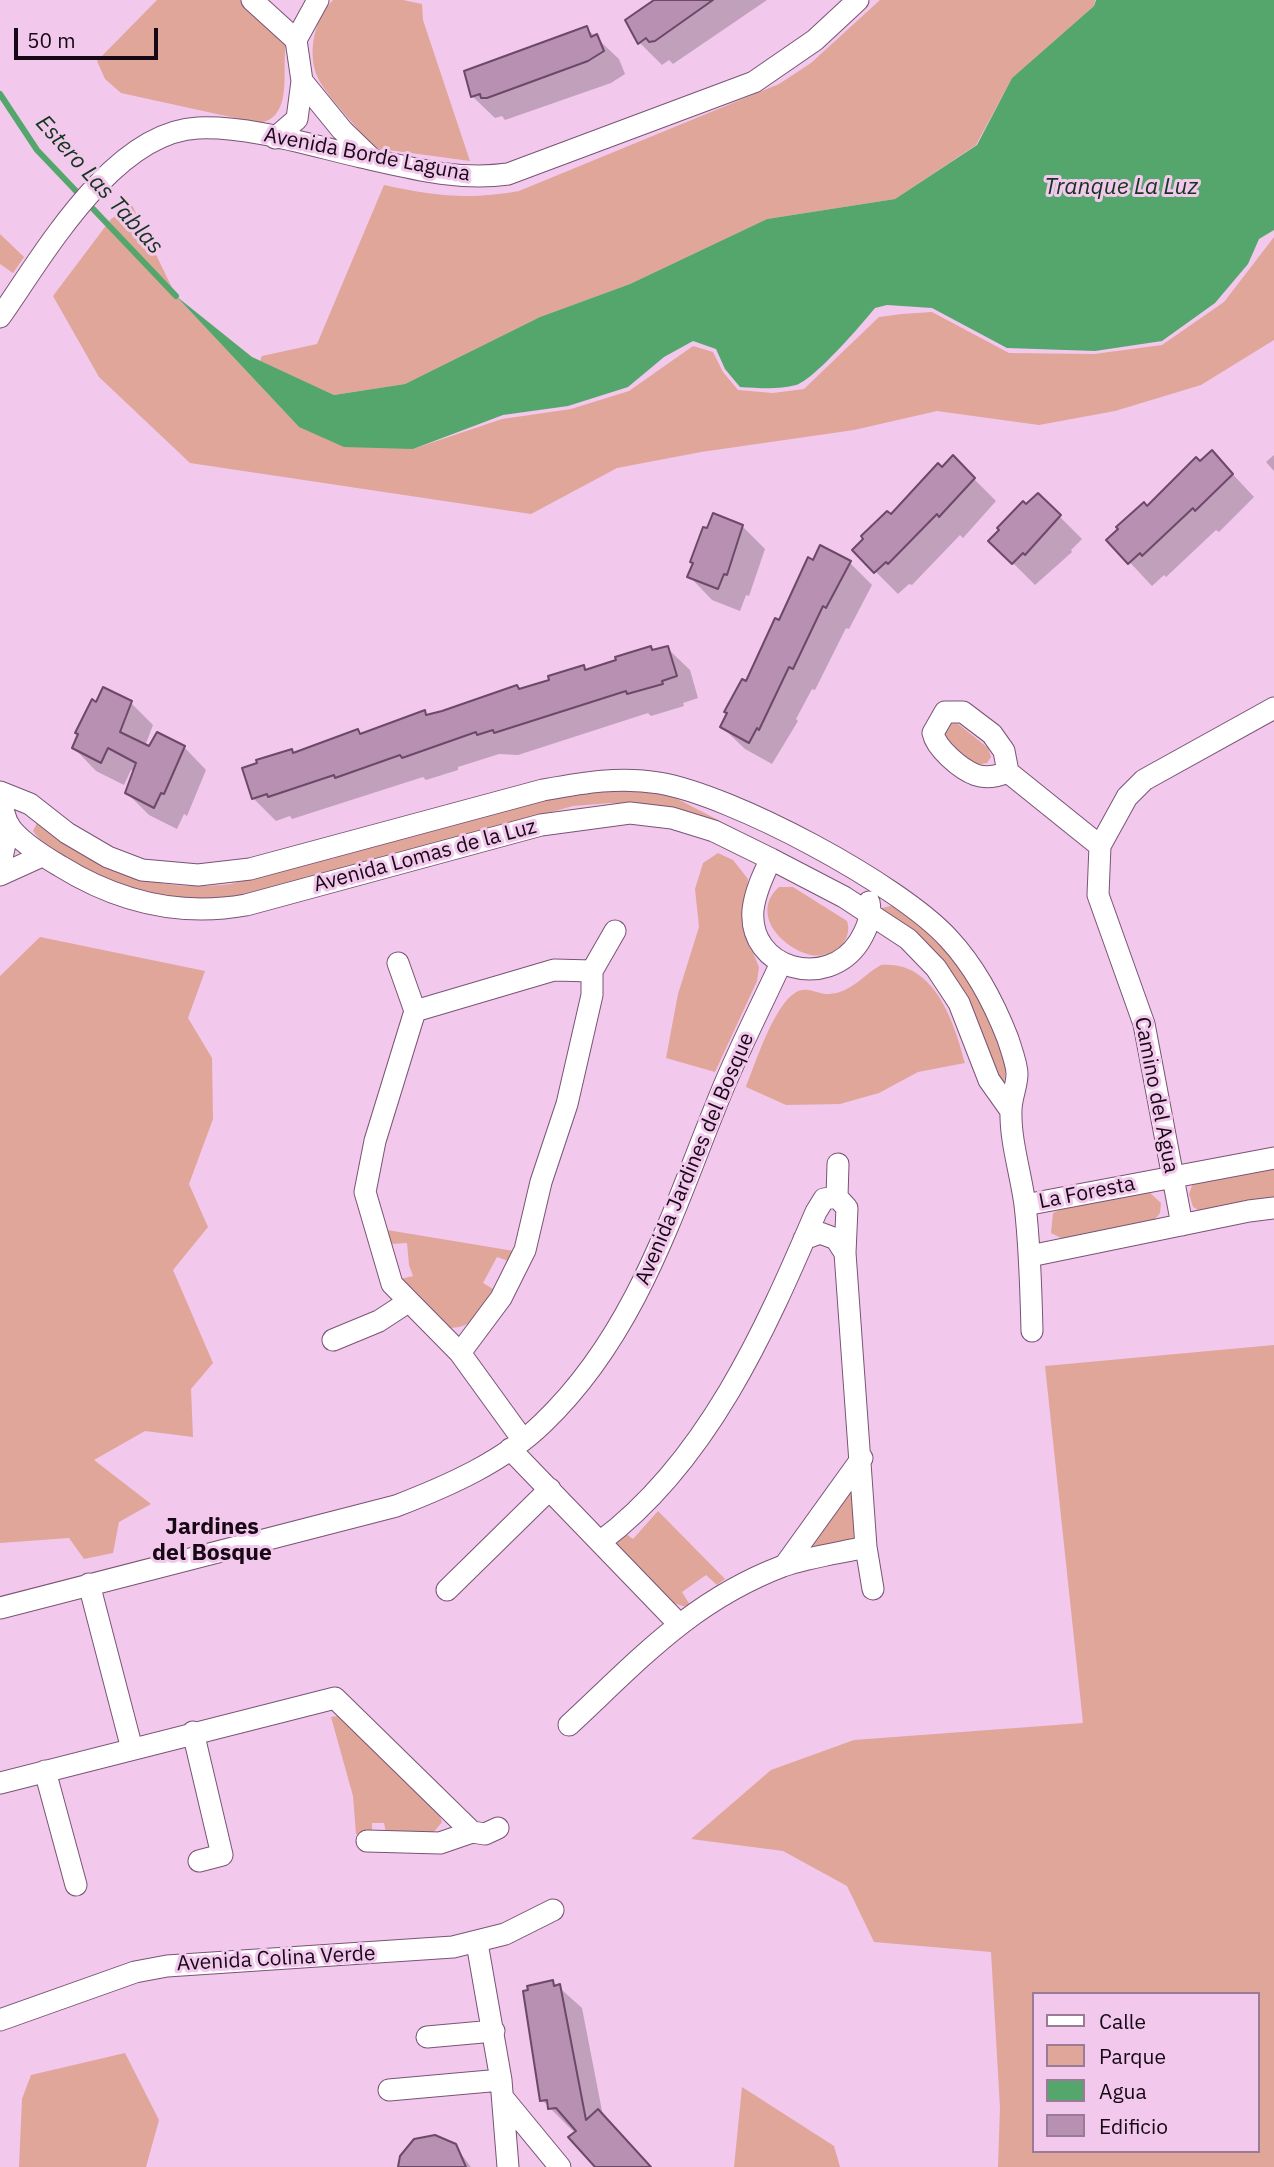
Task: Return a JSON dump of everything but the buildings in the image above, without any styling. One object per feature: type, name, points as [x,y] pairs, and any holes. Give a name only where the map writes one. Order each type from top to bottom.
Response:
[{"type":"street","points":[[252,0],[296,40]]},
{"type":"street","points":[[310,146],[297,119],[302,81],[296,40],[318,0]]},
{"type":"street","name":"Avenida Borde Laguna","points":[[0,317],[106,174],[142,146],[181,131],[210,128],[275,138],[458,176],[493,176],[530,168],[754,82],[815,40],[858,0]]},
{"type":"street","points":[[302,81],[342,130],[372,159]]},
{"type":"street","points":[[275,138],[297,119]]},
{"type":"street","points":[[338,152],[342,130]]},
{"type":"street","name":"Camino del Agua","points":[[1182,1225],[1144,1024],[1098,895],[1100,846],[1126,797],[1144,780],[1274,708]]},
{"type":"street","points":[[1008,772],[1100,846]]},
{"type":"street","name":"Avenida Lomas de la Luz","points":[[0,792],[30,804],[67,833],[108,857],[142,870],[198,875],[250,869],[543,790],[585,782],[638,781],[695,792],[775,827],[864,874],[924,914],[949,938],[978,978],[1008,1039],[1018,1073],[1011,1111],[1030,1256],[1032,1331]]},
{"type":"street","name":"Avenida Lomas de la Luz","points":[[0,800],[9,825],[42,856],[123,897],[164,908],[204,910],[246,905],[541,825],[618,814],[672,818],[714,831],[771,859],[871,914],[908,939],[936,968],[959,1003],[989,1080],[1011,1111]]},
{"type":"street","points":[[0,867],[9,825]]},
{"type":"street","points":[[0,875],[42,856]]},
{"type":"street","points":[[771,859],[758,886],[753,911],[755,932],[766,951],[781,963],[802,970],[821,970],[839,963],[853,951],[871,914],[864,874]]},
{"type":"street","points":[[460,1353],[501,1298],[525,1250],[541,1182],[567,1104],[592,995],[592,971],[615,931]]},
{"type":"street","points":[[398,963],[415,1011],[375,1141],[365,1192],[392,1284],[460,1353],[516,1444],[550,1489],[678,1623]]},
{"type":"street","name":"Avenida Jardines del Bosque","points":[[0,1608],[396,1506],[451,1485],[543,1424],[585,1377],[627,1316],[677,1212],[721,1093],[781,963]]},
{"type":"street","points":[[415,1011],[554,970],[592,971]]},
{"type":"street","name":"La Foresta","points":[[1025,1205],[1274,1158]]},
{"type":"street","points":[[838,1164],[837,1197],[847,1208],[845,1253],[862,1458],[866,1547],[873,1589]]},
{"type":"street","points":[[600,1542],[629,1521],[682,1461],[730,1391],[824,1199],[837,1197]]},
{"type":"street","points":[[1030,1256],[1274,1208]]},
{"type":"street","points":[[804,1239],[820,1233],[836,1239],[845,1253]]},
{"type":"street","points":[[332,1339],[379,1321],[408,1302]]},
{"type":"street","points":[[785,1565],[862,1458]]},
{"type":"street","points":[[447,1590],[550,1489]]},
{"type":"street","points":[[569,1725],[678,1623],[731,1589],[785,1565],[866,1547]]},
{"type":"street","points":[[89,1584],[132,1749]]},
{"type":"street","points":[[0,1783],[335,1698],[472,1832]]},
{"type":"street","points":[[193,1732],[222,1855],[199,1861]]},
{"type":"street","points":[[45,1771],[76,1885]]},
{"type":"street","points":[[367,1842],[440,1843],[472,1832],[485,1834],[498,1829]]},
{"type":"street","name":"Avenida Colina Verde","points":[[0,2020],[135,1972],[167,1966],[428,1950],[477,1943],[526,1926],[552,1910]]},
{"type":"street","points":[[477,1943],[503,2089],[508,2167]]},
{"type":"street","points":[[427,2037],[494,2031]]},
{"type":"street","points":[[388,2090],[503,2089]]},
{"type":"street","points":[[503,2089],[560,2167]]},
{"type":"green space","points":[[157,0],[241,0],[282,36],[286,43],[284,91],[277,112],[270,119],[258,123],[121,93],[105,79],[97,61]]},
{"type":"green space","points":[[333,0],[403,0],[422,4],[423,20],[470,161],[374,148],[343,112],[321,84],[313,56],[317,25]]},
{"type":"green space","points":[[880,0],[1095,0],[1094,6],[1012,78],[976,145],[895,199],[767,219],[630,284],[540,317],[405,384],[334,395],[260,361],[262,356],[317,344],[384,185],[451,196],[519,191],[779,84],[811,63]]},
{"type":"green space","points":[[132,205],[176,296],[299,427],[413,449],[502,419],[571,409],[629,391],[693,346],[713,352],[723,372],[738,390],[773,393],[804,389],[879,317],[932,312],[1009,353],[1094,354],[1162,345],[1224,302],[1274,237],[1274,340],[1201,385],[1115,411],[1039,425],[937,411],[854,430],[701,452],[617,468],[531,514],[190,463],[99,377],[53,296],[111,219]]},
{"type":"green space","points":[[0,234],[24,257],[13,273],[0,264]]},
{"type":"green space","points":[[957,723],[988,748],[991,757],[987,763],[976,765],[946,740],[943,731],[948,724]]},
{"type":"green space","points":[[609,787],[666,793],[743,833],[663,808],[611,803],[573,806],[236,898],[192,901],[150,895],[113,883],[58,854],[33,831],[37,823],[41,824],[109,865],[151,881],[200,886],[231,884],[536,798]]},
{"type":"green space","points":[[718,853],[733,860],[748,879],[744,932],[759,967],[757,981],[715,1072],[666,1058],[678,994],[699,927],[695,889],[703,863]]},
{"type":"green space","points":[[779,887],[793,887],[847,921],[847,936],[844,942],[833,952],[819,956],[789,945],[773,928],[768,918],[771,897]]},
{"type":"green space","points":[[890,906],[909,913],[929,930],[970,982],[999,1041],[1005,1066],[1003,1086],[983,1038],[878,909]]},
{"type":"green space","points":[[40,937],[205,971],[188,1018],[212,1058],[213,1119],[189,1184],[208,1227],[173,1270],[213,1363],[191,1389],[193,1437],[145,1431],[94,1460],[151,1504],[119,1522],[113,1553],[84,1559],[69,1538],[0,1543],[0,976]]},
{"type":"green space","points":[[881,965],[899,966],[915,972],[928,983],[948,1012],[965,1063],[918,1072],[879,1093],[840,1104],[786,1105],[746,1087],[768,1032],[793,994],[802,990],[837,993]]},
{"type":"green space","points":[[1274,1164],[1274,1199],[1202,1212],[1193,1207],[1189,1194],[1193,1183]]},
{"type":"green space","points":[[1148,1191],[1161,1203],[1160,1213],[1151,1224],[1065,1240],[1051,1233],[1053,1213],[1059,1210]]},
{"type":"green space","points":[[387,1230],[514,1251],[511,1262],[497,1257],[483,1283],[498,1292],[476,1318],[464,1326],[446,1328],[400,1279],[413,1276],[407,1243],[391,1244]]},
{"type":"green space","points":[[1274,1345],[1274,2167],[998,2167],[1000,2108],[991,1952],[874,1942],[847,1886],[783,1851],[691,1839],[771,1770],[854,1740],[1083,1723],[1045,1366]]},
{"type":"green space","points":[[853,1480],[857,1536],[853,1541],[808,1551]]},
{"type":"green space","points":[[658,1511],[725,1579],[717,1585],[706,1575],[682,1592],[690,1605],[686,1607],[667,1601],[615,1546],[615,1535],[622,1531],[633,1539]]},
{"type":"green space","points":[[343,1715],[438,1810],[442,1822],[433,1833],[386,1833],[384,1823],[372,1823],[372,1835],[356,1834],[353,1796],[331,1717]]},
{"type":"green space","points":[[125,2053],[159,2120],[146,2167],[19,2167],[22,2099],[31,2075]]},
{"type":"green space","points":[[742,2087],[834,2146],[840,2167],[734,2167]]},
{"type":"water","name":"Tranque La Luz","points":[[1096,0],[1274,0],[1274,230],[1259,239],[1248,264],[1215,303],[1162,341],[1095,351],[1007,348],[932,308],[887,305],[875,308],[825,363],[804,381],[789,387],[740,387],[725,369],[716,349],[693,341],[664,357],[628,387],[568,406],[503,415],[413,449],[344,447],[299,427],[176,296],[252,357],[334,395],[405,384],[540,317],[630,284],[767,219],[895,199],[977,145],[1012,78],[1094,6]]},
{"type":"waterway","name":"Estero Las Tablas","points":[[0,94],[37,150],[176,296]]},
{"type":"district","name":"Jardines del Bosque","points":[[212,1540]]}]
